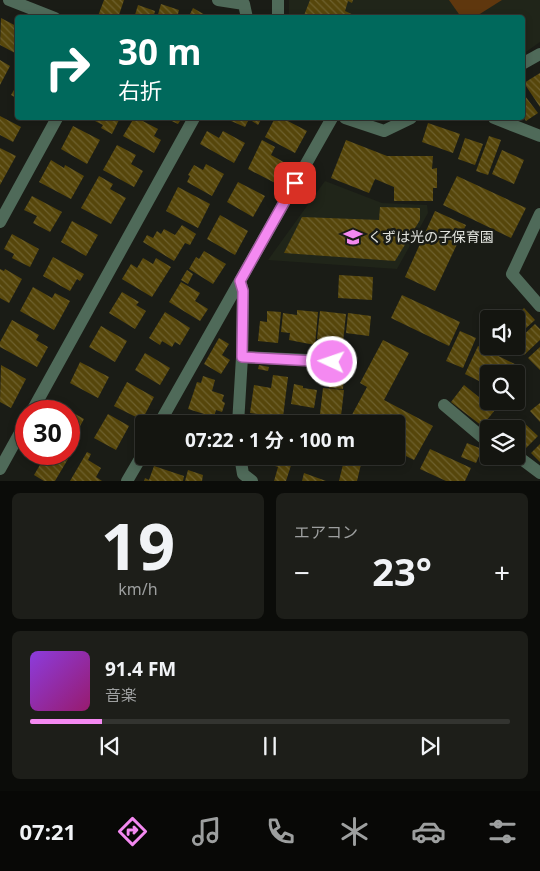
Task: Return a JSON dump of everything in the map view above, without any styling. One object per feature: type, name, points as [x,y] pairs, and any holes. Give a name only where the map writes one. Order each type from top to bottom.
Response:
[{"type":"street","points":[[9,0],[47,15]]},
{"type":"street","points":[[218,0],[244,4],[246,15]]},
{"type":"street","points":[[278,0],[278,15]]},
{"type":"street","points":[[525,62],[540,54]]},
{"type":"street","points":[[0,222],[57,120]]},
{"type":"street","points":[[38,400],[193,120]]},
{"type":"street","points":[[165,415],[331,120]]},
{"type":"street","points":[[351,120],[384,132],[407,120]]},
{"type":"street","points":[[499,120],[540,136]]},
{"type":"street","points":[[540,214],[512,274],[540,306]]},
{"type":"street","points":[[239,415],[243,291],[240,281]]},
{"type":"street","points":[[242,357],[350,362]]},
{"type":"street","points":[[444,405],[480,435]]},
{"type":"street","points":[[0,469],[15,442]]},
{"type":"street","points":[[525,462],[540,473]]},
{"type":"street","points":[[127,481],[136,465]]},
{"type":"street","points":[[242,465],[245,479]]},
{"type":"shaded area","points":[[289,0],[540,0],[540,42],[525,53],[525,15],[289,15]]},
{"type":"shaded area","points":[[449,0],[502,0],[478,15],[460,15]]},
{"type":"shaded area","points":[[325,181],[382,203],[427,205],[428,213],[397,269],[268,260]]},
{"type":"building","points":[[104,0],[124,0],[119,15],[98,15]]},
{"type":"building","points":[[310,0],[353,0],[352,3],[348,1],[345,11],[354,15],[304,15]]},
{"type":"building","points":[[161,4],[179,10],[178,15],[158,15]]},
{"type":"building","points":[[138,5],[155,11],[154,15],[135,15]]},
{"type":"building","points":[[193,8],[205,15],[190,15]]},
{"type":"building","points":[[1,18],[15,25],[15,53],[0,45]]},
{"type":"building","points":[[0,60],[10,66],[0,85]]},
{"type":"building","points":[[540,73],[540,107],[525,84],[525,82]]},
{"type":"building","points":[[15,88],[15,97],[11,95]]},
{"type":"building","points":[[525,96],[538,113],[526,121],[525,120]]},
{"type":"building","points":[[0,116],[21,127],[13,142],[0,135]]},
{"type":"building","points":[[93,120],[119,120],[112,134],[101,128],[103,125]]},
{"type":"building","points":[[133,120],[141,120],[158,129],[154,136],[161,140],[154,153],[123,136]]},
{"type":"building","points":[[169,120],[181,120],[178,124]]},
{"type":"building","points":[[229,120],[248,120],[245,127]]},
{"type":"building","points":[[250,120],[261,120],[258,125]]},
{"type":"building","points":[[274,120],[286,120],[307,131],[295,153],[265,137]]},
{"type":"building","points":[[428,123],[460,134],[453,153],[422,142]]},
{"type":"building","points":[[73,126],[100,140],[87,164],[61,149]]},
{"type":"building","points":[[207,131],[219,138],[223,131],[245,143],[234,163],[200,144]]},
{"type":"building","points":[[489,136],[501,140],[488,175],[476,171]]},
{"type":"building","points":[[465,138],[483,144],[475,165],[458,159]]},
{"type":"building","points":[[262,140],[275,147],[271,155],[289,165],[279,185],[248,169]]},
{"type":"building","points":[[346,140],[387,156],[433,156],[432,169],[437,168],[437,188],[433,188],[433,201],[394,201],[394,187],[375,179],[369,193],[331,178]]},
{"type":"building","points":[[117,145],[136,155],[131,164],[143,171],[134,187],[103,170]]},
{"type":"building","points":[[0,148],[16,156],[0,185]]},
{"type":"building","points":[[502,150],[524,160],[514,184],[492,174]]},
{"type":"building","points":[[51,160],[64,168],[65,165],[84,176],[71,199],[39,182]]},
{"type":"building","points":[[206,164],[224,174],[212,196],[187,182],[190,176],[188,175],[194,165],[203,170]]},
{"type":"building","points":[[99,176],[113,184],[110,189],[126,198],[111,224],[81,208]]},
{"type":"building","points":[[457,176],[526,208],[511,238],[443,205]]},
{"type":"building","points":[[238,182],[265,196],[253,217],[227,202]]},
{"type":"building","points":[[178,187],[210,204],[198,228],[166,211]]},
{"type":"building","points":[[32,196],[62,212],[50,232],[33,223],[37,216],[24,210]]},
{"type":"building","points":[[380,207],[420,208],[420,220],[395,261],[284,253],[302,217],[379,220]]},
{"type":"building","points":[[435,211],[466,225],[435,291],[405,277]]},
{"type":"building","points":[[220,215],[248,231],[235,255],[207,239]]},
{"type":"building","points":[[72,221],[98,235],[86,256],[61,242]]},
{"type":"building","points":[[182,225],[196,234],[190,245],[185,243],[174,261],[143,242],[147,235],[153,238],[157,231],[161,234],[164,229],[175,235]]},
{"type":"building","points":[[12,234],[39,249],[30,267],[12,258],[14,254],[4,249]]},
{"type":"building","points":[[204,251],[226,264],[213,284],[189,269],[196,257],[199,259]]},
{"type":"building","points":[[53,257],[84,274],[80,281],[77,279],[70,291],[43,276]]},
{"type":"building","points":[[143,258],[153,264],[156,258],[171,267],[152,297],[122,279],[131,264],[137,268]]},
{"type":"building","points":[[0,269],[4,271],[5,269],[22,279],[9,303],[0,298]]},
{"type":"building","points":[[187,270],[193,274],[188,284],[181,280]]},
{"type":"building","points":[[339,275],[373,277],[372,300],[338,298]]},
{"type":"building","points":[[181,282],[200,293],[195,301],[208,309],[200,321],[169,302]]},
{"type":"building","points":[[33,287],[52,298],[55,293],[70,301],[54,330],[20,311]]},
{"type":"building","points":[[122,292],[139,302],[136,305],[146,311],[135,329],[109,313]]},
{"type":"building","points":[[402,295],[460,322],[449,346],[391,318]]},
{"type":"building","points":[[524,308],[535,320],[525,329],[525,310],[522,310]]},
{"type":"building","points":[[297,310],[318,312],[315,345],[289,340],[290,333],[281,332],[283,313],[297,315]]},
{"type":"building","points":[[267,311],[281,312],[278,343],[258,341],[260,321],[267,322]]},
{"type":"building","points":[[320,311],[346,314],[343,342],[317,339]]},
{"type":"building","points":[[165,312],[190,328],[180,345],[175,342],[172,347],[162,341],[160,345],[149,338]]},
{"type":"building","points":[[348,313],[371,316],[369,336],[346,333]]},
{"type":"building","points":[[12,320],[39,335],[36,340],[48,347],[37,367],[0,347],[0,342]]},
{"type":"building","points":[[535,324],[540,329],[540,340],[525,354],[525,333]]},
{"type":"building","points":[[101,326],[127,341],[115,362],[89,347]]},
{"type":"building","points":[[460,331],[476,338],[463,368],[446,361]]},
{"type":"building","points":[[219,338],[229,344],[222,355],[230,360],[221,374],[204,364]]},
{"type":"building","points":[[383,340],[409,353],[384,400],[433,426],[414,460],[405,456],[405,415],[352,415],[367,387],[360,383]]},
{"type":"building","points":[[478,346],[480,347],[480,355],[496,355],[517,365],[480,365],[480,382],[465,374]]},
{"type":"building","points":[[540,347],[540,370],[528,358]]},
{"type":"building","points":[[145,353],[170,368],[160,385],[135,370]]},
{"type":"building","points":[[80,362],[109,377],[98,398],[70,383]]},
{"type":"building","points":[[1,365],[26,379],[11,408],[0,402]]},
{"type":"building","points":[[259,365],[269,367],[268,371],[258,369]]},
{"type":"building","points":[[331,374],[344,375],[343,389],[329,388]]},
{"type":"building","points":[[273,375],[288,377],[283,415],[250,413],[254,385],[271,388]]},
{"type":"building","points":[[203,376],[215,380],[212,391],[224,395],[222,401],[225,403],[222,412],[216,410],[215,415],[208,415],[188,409],[197,382],[201,383]]},
{"type":"building","points":[[127,382],[154,397],[145,415],[135,416],[114,406]]},
{"type":"building","points":[[294,384],[303,386],[303,388],[317,390],[314,408],[291,404]]},
{"type":"building","points":[[464,385],[480,398],[480,410],[495,410],[487,420],[480,420],[480,424],[451,402]]},
{"type":"building","points":[[323,388],[344,390],[341,415],[320,414]]},
{"type":"building","points":[[540,403],[540,422],[530,411]]},
{"type":"building","points":[[108,414],[129,426],[116,450],[94,438]]},
{"type":"building","points":[[80,417],[84,419],[80,426]]},
{"type":"building","points":[[525,424],[538,436],[525,449]]},
{"type":"building","points":[[467,443],[480,448],[476,463],[461,457]]},
{"type":"building","points":[[540,444],[540,462],[531,453]]},
{"type":"building","points":[[430,449],[471,468],[465,481],[446,481],[420,469]]},
{"type":"building","points":[[87,452],[91,454],[88,460],[101,468],[96,477],[102,481],[70,481]]},
{"type":"building","points":[[40,465],[64,465],[55,481],[44,481],[34,475]]},
{"type":"building","points":[[272,465],[291,465],[286,481],[274,481],[278,467]]},
{"type":"building","points":[[343,465],[361,465],[357,481],[339,481]]},
{"type":"building","points":[[154,466],[184,476],[183,481],[144,481],[145,478],[149,480]]},
{"type":"building","points":[[188,470],[203,475],[202,481],[185,481]]},
{"type":"building","points":[[304,473],[326,481],[302,481]]},
{"type":"place","name":"くずは光の子保育園","points":[[353,237]]},
{"type":"route","points":[[295,183],[240,281],[243,291],[242,357],[332,362]]}]
